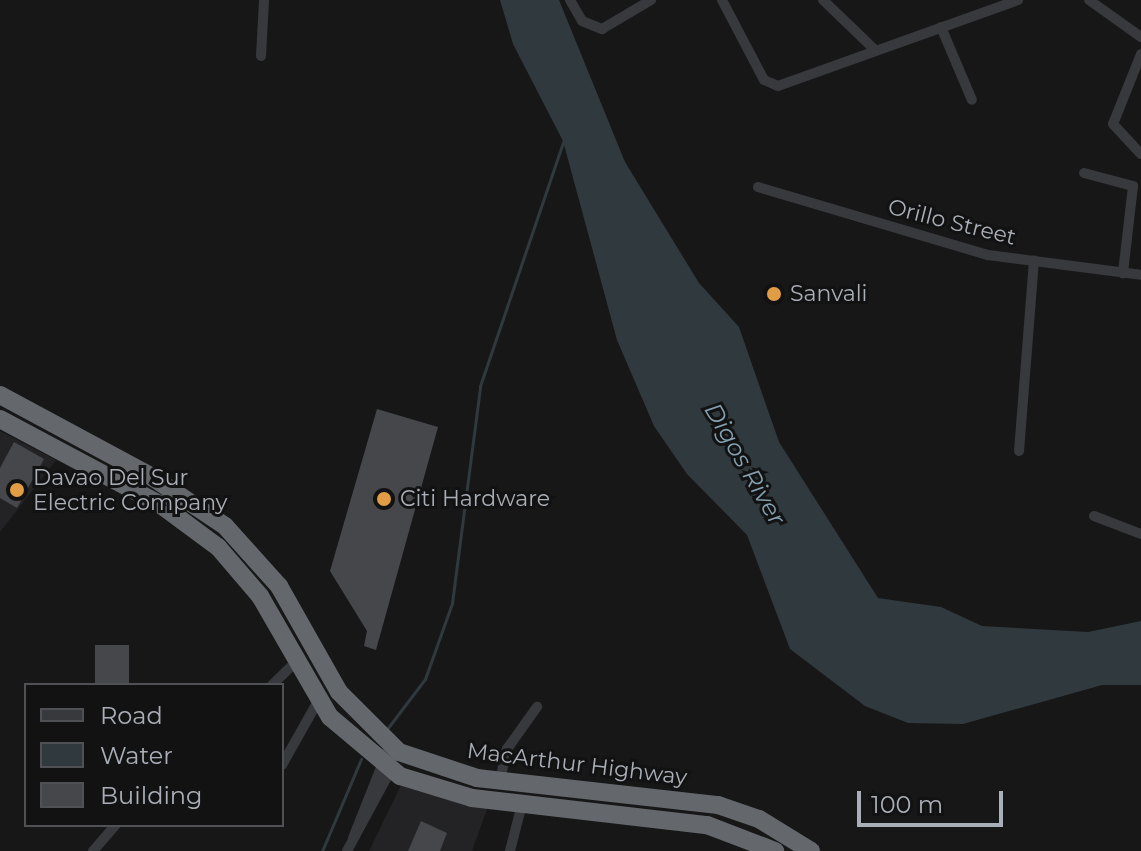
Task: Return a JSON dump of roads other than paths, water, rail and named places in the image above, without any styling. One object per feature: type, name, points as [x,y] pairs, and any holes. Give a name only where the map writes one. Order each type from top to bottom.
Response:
[{"type":"highway","name":"MacArthur Highway","points":[[0,395],[179,493],[225,526],[279,586],[339,692],[395,748],[449,773],[718,805],[759,819],[811,851]]},
{"type":"highway","name":"MacArthur Highway","points":[[0,419],[200,533],[248,578],[318,701],[386,768],[446,793],[707,825],[775,851]]},
{"type":"street","points":[[261,56],[264,0]]},
{"type":"street","points":[[570,0],[582,21],[602,29],[651,0]]},
{"type":"street","points":[[722,0],[771,85],[1018,0]]},
{"type":"street","points":[[823,0],[875,50]]},
{"type":"street","points":[[978,0],[989,11]]},
{"type":"street","points":[[1089,0],[1141,37]]},
{"type":"street","points":[[941,27],[972,100]]},
{"type":"street","points":[[1141,54],[1113,124],[1141,154]]},
{"type":"street","points":[[1084,173],[1133,186],[1123,273]]},
{"type":"street","name":"Orillo Street","points":[[758,187],[920,237],[1034,261],[1141,275]]},
{"type":"street","points":[[1019,451],[1034,261]]},
{"type":"street","points":[[1094,516],[1141,534]]},
{"type":"street","points":[[274,683],[297,661]]},
{"type":"street","points":[[284,761],[318,701]]},
{"type":"street","points":[[500,781],[507,749],[537,707]]},
{"type":"street","points":[[347,851],[395,748]]},
{"type":"street","points":[[510,851],[522,804]]},
{"type":"street","points":[[93,851],[114,827]]},
{"type":"water","name":"Digos River","points":[[500,0],[559,0],[625,162],[699,283],[739,327],[779,442],[878,598],[941,607],[982,626],[1088,632],[1141,621],[1141,685],[1102,685],[963,724],[908,723],[865,706],[790,649],[747,535],[687,474],[654,426],[617,340],[563,141],[513,44]]},
{"type":"waterway","points":[[387,729],[425,679],[452,603],[480,386],[564,139]]},
{"type":"waterway","points":[[322,851],[361,759]]},
{"type":"place","name":"Sanvali","points":[[774,294]]},
{"type":"place","name":"Davao Del Sur Electric Company","points":[[17,490]]},
{"type":"place","name":"Citi Hardware","points":[[384,499]]}]
